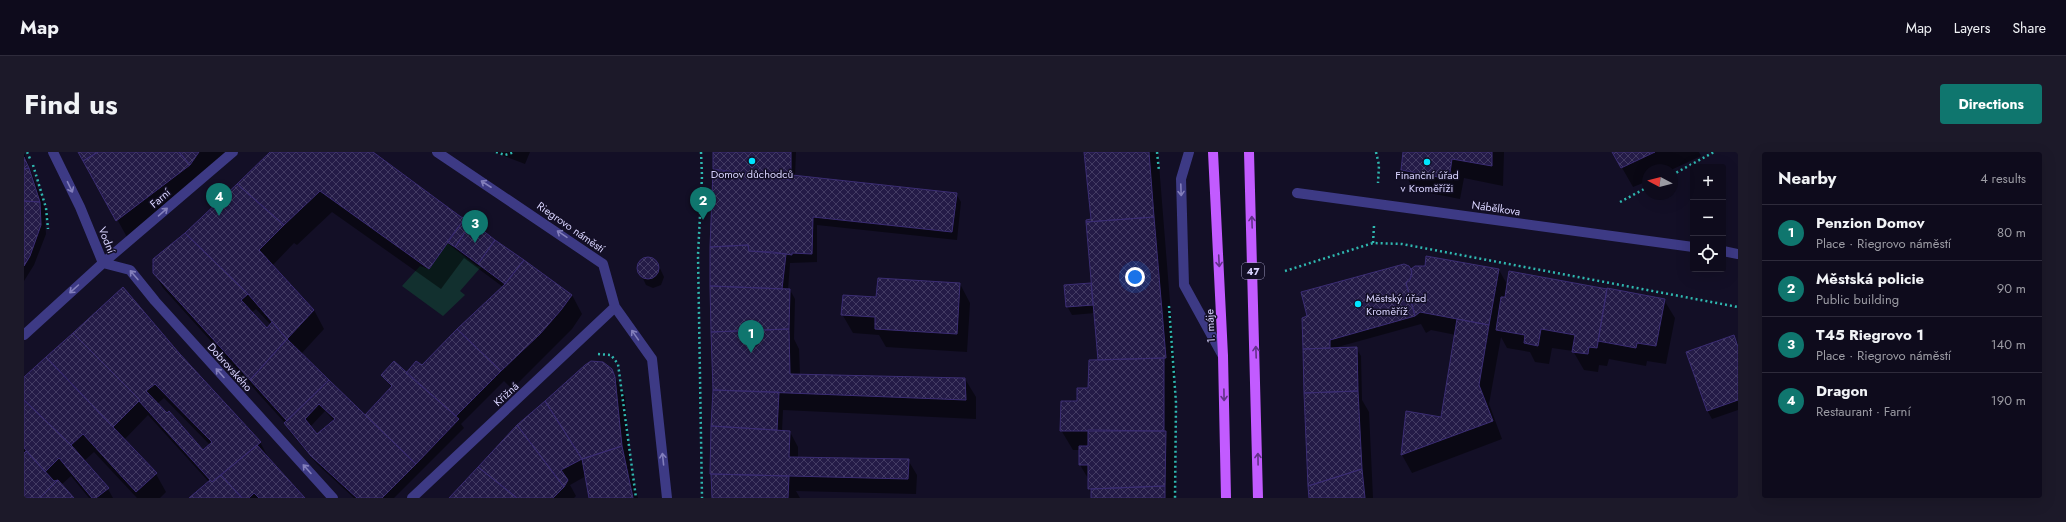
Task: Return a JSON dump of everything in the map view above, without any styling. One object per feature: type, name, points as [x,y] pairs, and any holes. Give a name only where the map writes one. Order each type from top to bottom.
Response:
[{"type":"main road","name":"1. máje","points":[[1213,152],[1223,356],[1226,498]]},
{"type":"main road","name":"47","points":[[1250,152],[1258,498]]},
{"type":"street","name":"Vodní","points":[[24,334],[103,263],[80,207],[53,152]]},
{"type":"street","name":"Farní","points":[[103,263],[233,152]]},
{"type":"street","name":"Riegrovo náměstí","points":[[437,152],[603,264],[615,307],[652,359],[667,498]]},
{"type":"street","points":[[1189,152],[1181,179],[1184,285],[1223,356]]},
{"type":"street","name":"Nábělkova","points":[[1297,193],[1690,247]]},
{"type":"street","points":[[1726,252],[1738,254]]},
{"type":"street","name":"Dobrovského","points":[[103,263],[130,270],[155,301],[333,498]]},
{"type":"street","name":"Křižná","points":[[412,498],[615,307]]},
{"type":"path","points":[[27,152],[40,186],[46,208],[48,228]]},
{"type":"path","points":[[496,152],[505,155],[515,152]]},
{"type":"path","points":[[701,152],[702,176],[698,255],[702,498]]},
{"type":"path","points":[[1157,152],[1159,176]]},
{"type":"path","points":[[1678,172],[1714,152]]},
{"type":"path","points":[[1620,202],[1642,191]]},
{"type":"path","points":[[1285,271],[1373,243],[1402,244],[1738,307]]},
{"type":"path","points":[[1169,302],[1176,403],[1175,498]]},
{"type":"path","points":[[593,355],[611,355],[618,364],[636,498]]},
{"type":"green space","points":[[447,243],[477,266],[481,267],[460,291],[465,295],[443,316],[402,286],[420,266],[429,269]]},
{"type":"building","points":[[78,152],[98,152],[83,161]]},
{"type":"building","points":[[98,152],[179,152],[190,165],[116,221],[83,161]]},
{"type":"building","points":[[179,152],[199,152],[190,165]]},
{"type":"building","points":[[270,152],[373,152],[461,217],[465,218],[429,269],[320,191],[284,225],[237,184]]},
{"type":"building","name":"Domov důchodců","points":[[713,152],[791,152],[791,179],[713,169]]},
{"type":"building","points":[[1084,152],[1149,152],[1154,217],[1086,222],[1086,220],[1091,219]]},
{"type":"building","name":"Finanční úřad v Kroměříži","points":[[1403,152],[1492,152],[1492,166],[1452,159],[1449,179],[1401,170]]},
{"type":"building","points":[[1612,152],[1655,152],[1621,168]]},
{"type":"building","points":[[24,157],[29,168],[24,169]]},
{"type":"building","points":[[29,168],[40,202],[24,201],[24,169]]},
{"type":"building","points":[[713,170],[791,180],[792,175],[957,193],[952,232],[813,217],[812,254],[792,253],[792,255],[773,252],[749,251],[748,245],[710,247]]},
{"type":"building","points":[[237,184],[284,225],[259,250],[314,310],[287,339],[248,294],[185,233]]},
{"type":"building","points":[[24,201],[40,202],[41,225],[30,256],[24,266]]},
{"type":"building","points":[[1154,217],[1166,358],[1098,360],[1086,222]]},
{"type":"building","points":[[465,218],[472,222],[455,247],[447,242]]},
{"type":"building","points":[[472,222],[495,240],[478,264],[455,247]]},
{"type":"building","points":[[185,233],[248,294],[241,300],[267,328],[272,322],[287,339],[250,380],[153,273],[153,259]]},
{"type":"building","points":[[495,240],[524,260],[505,284],[478,264]]},
{"type":"building","points":[[748,245],[749,251],[786,254],[782,289],[710,286],[710,247]]},
{"type":"building","points":[[1426,256],[1499,269],[1489,325],[1420,312],[1415,316],[1406,283],[1412,276],[1411,269],[1415,266],[1425,266]]},
{"type":"building","points":[[648,257],[656,260],[659,268],[656,276],[648,279],[640,276],[637,268],[640,260]]},
{"type":"building","points":[[524,260],[572,295],[540,334],[501,371],[457,329],[505,284]]},
{"type":"building","name":"Městský úřad Kroměříž","points":[[1404,264],[1409,266],[1412,271],[1410,280],[1406,283],[1415,316],[1330,340],[1330,348],[1303,349],[1302,318],[1307,316],[1301,292]]},
{"type":"building","points":[[1509,271],[1607,289],[1597,348],[1589,347],[1588,354],[1572,352],[1575,335],[1541,329],[1538,346],[1524,343],[1525,335],[1496,330],[1501,297],[1505,297]]},
{"type":"building","points":[[878,278],[960,283],[957,334],[875,329],[875,317],[841,315],[843,295],[876,297]]},
{"type":"building","points":[[1091,283],[1093,305],[1066,307],[1064,285]]},
{"type":"building","points":[[710,286],[790,289],[789,329],[711,332]]},
{"type":"building","points":[[123,287],[179,353],[261,442],[212,482],[139,401],[140,400],[73,333]],"holes":[[[155,384],[212,442],[203,450],[169,411],[167,413],[146,391]]]},
{"type":"building","points":[[1607,288],[1665,299],[1656,346],[1637,343],[1636,348],[1598,341]]},
{"type":"building","points":[[1457,319],[1489,325],[1479,385],[1493,421],[1401,455],[1406,411],[1441,417]]},
{"type":"building","points":[[457,329],[501,371],[456,416],[406,373],[416,361],[422,365]]},
{"type":"building","points":[[789,329],[790,374],[965,378],[966,400],[713,390],[711,332]]},
{"type":"building","points":[[73,333],[140,400],[113,427],[46,357]]},
{"type":"building","points":[[1734,335],[1738,347],[1738,400],[1707,411],[1686,352]]},
{"type":"building","points":[[287,339],[329,380],[287,421],[250,380]]},
{"type":"building","points":[[1357,347],[1358,391],[1304,393],[1303,349]]},
{"type":"building","points":[[46,357],[157,473],[136,492],[83,434],[71,445],[24,400],[24,377]]},
{"type":"building","points":[[1164,358],[1164,431],[1060,431],[1061,401],[1077,401],[1077,388],[1088,388],[1089,360]]},
{"type":"building","points":[[394,361],[459,419],[416,464],[365,415],[392,386],[381,375]]},
{"type":"building","points":[[591,361],[603,362],[612,369],[615,377],[622,446],[582,459],[545,401]]},
{"type":"building","points":[[329,380],[416,464],[382,498],[357,498],[311,456],[284,423]],"holes":[[[319,404],[335,419],[317,434],[305,419]]]},
{"type":"building","points":[[713,390],[779,392],[777,430],[711,426]]},
{"type":"building","points":[[1358,391],[1362,469],[1308,486],[1304,393]]},
{"type":"building","points":[[24,400],[71,445],[109,488],[96,498],[92,498],[59,458],[45,472],[24,448]]},
{"type":"building","points":[[545,401],[582,459],[561,470],[568,480],[564,487],[517,425]]},
{"type":"building","points":[[517,425],[564,487],[553,498],[517,498],[478,467]]},
{"type":"building","points":[[711,426],[790,431],[789,457],[909,459],[908,479],[710,474]]},
{"type":"building","points":[[1088,430],[1166,431],[1165,486],[1088,489],[1088,465],[1079,465],[1079,446],[1088,446]]},
{"type":"building","points":[[257,445],[305,498],[259,498],[254,493],[249,498],[242,498],[221,475]]},
{"type":"building","points":[[622,446],[633,498],[589,498],[582,459]]},
{"type":"building","points":[[26,451],[54,481],[58,480],[40,498],[24,498],[24,453]]},
{"type":"building","points":[[478,467],[517,498],[449,498]]},
{"type":"building","points":[[1362,469],[1365,498],[1309,498],[1308,486]]},
{"type":"building","points":[[711,474],[789,476],[788,498],[712,498]]},
{"type":"building","points":[[221,475],[242,498],[189,498],[210,480],[212,482]]},
{"type":"building","points":[[58,480],[74,498],[40,498]]},
{"type":"building","points":[[1165,486],[1165,498],[1091,498],[1091,489]]},
{"type":"place","name":"Domov důchodců","points":[[752,161]]},
{"type":"place","name":"Finanční úřad v Kroměříži","points":[[1427,162]]},
{"type":"place","name":"Dragon","points":[[219,216]]},
{"type":"place","name":"Městská policie","points":[[703,220]]},
{"type":"place","name":"T45 Riegrovo 1","points":[[475,243]]},
{"type":"place","name":"Městský úřad Kroměříž","points":[[1358,304]]},
{"type":"place","name":"Penzion Domov","points":[[751,353]]}]
